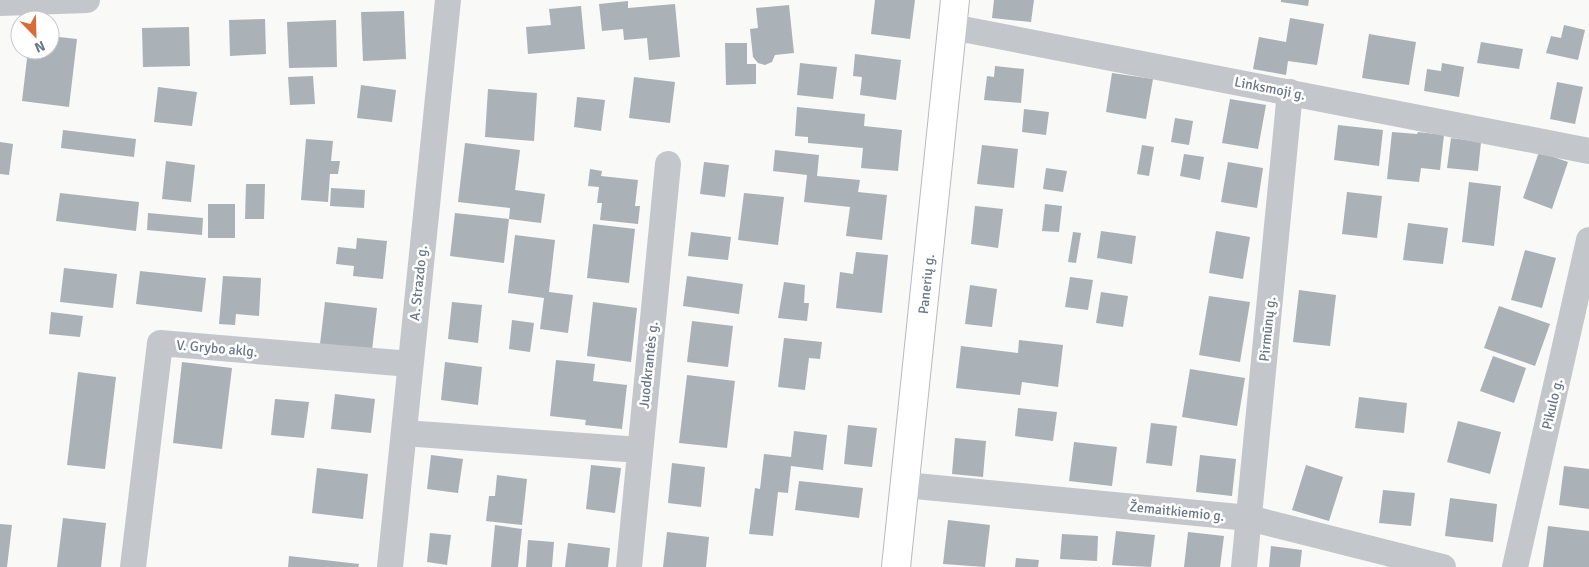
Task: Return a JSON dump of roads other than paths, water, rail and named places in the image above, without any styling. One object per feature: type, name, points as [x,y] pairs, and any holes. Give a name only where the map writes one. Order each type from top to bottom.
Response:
[{"type":"main road","name":"Panerių g.","points":[[896,567],[955,0]]},
{"type":"street","points":[[0,3],[87,0]]},
{"type":"street","name":"A. Strazdo g.","points":[[390,567],[448,0]]},
{"type":"street","name":"Linksmoji g.","points":[[952,27],[1589,150]]},
{"type":"street","name":"Pirmūnų g.","points":[[1244,567],[1290,92]]},
{"type":"street","name":"Juodkrantės g.","points":[[629,567],[668,164]]},
{"type":"street","name":"Pikulo g.","points":[[1515,567],[1589,240]]},
{"type":"street","name":"V. Grybo aklg.","points":[[134,567],[160,343],[410,364]]},
{"type":"street","points":[[404,434],[640,450]]},
{"type":"street","name":"Žemaitkiemio g.","points":[[905,485],[1249,518],[1443,567]]}]
